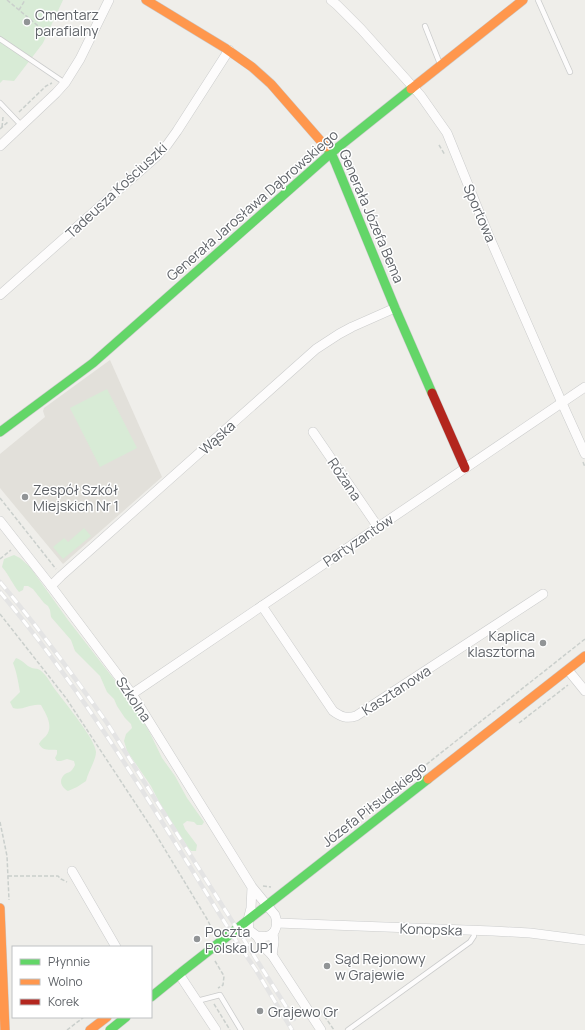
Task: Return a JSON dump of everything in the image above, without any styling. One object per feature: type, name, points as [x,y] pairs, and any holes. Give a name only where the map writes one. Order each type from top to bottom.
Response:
[{"type":"street","points":[[0,146],[56,93],[62,81],[80,59],[109,0]]},
{"type":"street","name":"Generała Józefa Bema","points":[[146,0],[229,50],[252,67],[268,82],[331,153],[395,308],[465,468]]},
{"type":"street","name":"Sportowa","points":[[331,0],[360,29],[421,96],[448,136],[488,234],[585,454]]},
{"type":"street","name":"Generała Jarosława Dąbrowskiego","points":[[0,432],[93,363],[331,153],[523,0]]},
{"type":"street","name":"Tadeusza Kościuszki","points":[[0,295],[152,160],[167,144],[229,50]]},
{"type":"street","name":"Wąska","points":[[51,586],[316,349],[352,327],[395,308]]},
{"type":"street","name":"Partyzantów","points":[[132,694],[585,387]]},
{"type":"street","name":"Różana","points":[[313,432],[378,526]]},
{"type":"street","name":"Szkolna","points":[[0,521],[132,694],[256,886],[266,905]]},
{"type":"street","name":"Kasztanowa","points":[[262,606],[333,711],[339,716],[350,718],[356,716],[543,594]]},
{"type":"street","name":"Józefa Piłsudskiego","points":[[152,996],[266,905],[585,656]]},
{"type":"street","points":[[568,670],[585,691]]},
{"type":"street","points":[[72,871],[115,946]]},
{"type":"street","points":[[256,886],[248,920],[250,930],[257,936],[263,946],[272,955],[322,1030]]},
{"type":"street","points":[[266,905],[277,919],[273,933],[274,942],[272,955]]},
{"type":"street","points":[[0,908],[5,1030]]},
{"type":"street","name":"Konopska","points":[[277,923],[474,930],[585,940]]},
{"type":"street","points":[[257,936],[267,936],[273,933]]},
{"type":"street","points":[[179,974],[216,1030]]},
{"type":"street","name":"Józefa Piłsudskiego","points":[[152,988],[179,974]]},
{"type":"street","points":[[90,1030],[107,1018]]},
{"type":"street","points":[[110,1030],[125,1018]]},
{"type":"lane","points":[[538,0],[570,72]]},
{"type":"lane","points":[[425,26],[440,66]]},
{"type":"lane","points":[[0,39],[62,81]]},
{"type":"lane","points":[[0,103],[22,126]]},
{"type":"lane","points":[[348,1030],[470,942],[474,936],[474,930]]},
{"type":"lane","points":[[197,1001],[220,995],[242,1030]]},
{"type":"path","points":[[7,0],[43,30]]},
{"type":"path","points":[[19,10],[26,0]]},
{"type":"path","points":[[0,129],[46,86],[62,81]]},
{"type":"path","points":[[0,559],[13,548]]},
{"type":"path","points":[[0,614],[66,698],[143,815],[198,903],[211,927],[212,934]]},
{"type":"path","points":[[368,811],[585,639]]},
{"type":"path","points":[[0,822],[8,868]]},
{"type":"path","points":[[8,876],[58,876],[71,884]]},
{"type":"path","points":[[256,886],[272,887],[275,885]]},
{"type":"path","points":[[210,937],[217,931]]},
{"type":"path","points":[[214,960],[224,976],[223,984],[218,989]]},
{"type":"path","points":[[210,998],[230,1030]]},
{"type":"path","points":[[67,1030],[83,1018]]},
{"type":"shaded area","points":[[110,360],[162,477],[63,564],[0,488],[0,454],[45,417],[43,411],[44,408]]},
{"type":"green space","name":"Cmentarz parafialny","points":[[0,0],[63,0],[43,43],[14,81],[3,80],[0,83]]},
{"type":"green space","points":[[107,389],[137,448],[100,467],[70,408]]},
{"type":"green space","points":[[84,528],[91,536],[63,559],[53,547],[64,538],[68,542]]},
{"type":"green space","points":[[14,555],[30,567],[68,620],[134,705],[162,758],[204,822],[202,825],[197,825],[194,822],[187,821],[183,824],[197,845],[196,851],[191,851],[187,846],[161,806],[151,786],[127,751],[124,741],[126,734],[132,728],[131,724],[125,718],[114,699],[107,692],[100,676],[75,651],[71,640],[51,617],[48,606],[33,589],[28,586],[24,586],[23,590],[19,592],[2,567],[4,559]]},
{"type":"green space","points":[[16,658],[30,667],[40,670],[45,675],[86,731],[95,746],[96,755],[86,781],[68,791],[64,788],[61,781],[63,776],[70,772],[75,765],[74,761],[67,759],[57,761],[55,758],[57,750],[47,750],[39,744],[46,736],[49,728],[48,720],[41,705],[16,709],[13,708],[10,702],[20,692],[13,663]]},
{"type":"railway","points":[[0,582],[55,651],[107,723],[294,1019]]},
{"type":"railway","points":[[0,592],[33,633],[95,719],[153,807],[292,1030]]},
{"type":"traffic: fast","points":[[0,432],[93,363],[331,153],[411,89]]},
{"type":"traffic: fast","points":[[326,147],[331,153],[336,164],[395,308],[432,393]]},
{"type":"traffic: fast","points":[[152,996],[428,779]]},
{"type":"traffic: fast","points":[[110,1030],[125,1018]]},
{"type":"traffic: slow","points":[[146,0],[225,48],[252,67],[271,84],[326,147]]},
{"type":"traffic: slow","points":[[411,89],[523,0]]},
{"type":"traffic: slow","points":[[428,779],[585,656]]},
{"type":"traffic: slow","points":[[0,908],[5,1030]]},
{"type":"traffic: slow","points":[[90,1030],[106,1018]]},
{"type":"traffic: jam","points":[[432,393],[465,468]]},
{"type":"place","name":"Cmentarz parafialny","points":[[27,22]]},
{"type":"place","name":"Zespół Szkół Miejskich Nr 1","points":[[25,497]]},
{"type":"place","name":"Kaplica klasztorna","points":[[543,643]]},
{"type":"place","name":"Poczta Polska UP1","points":[[197,939]]},
{"type":"place","name":"Sąd Rejonowy w Grajewie","points":[[327,966]]},
{"type":"place","name":"Grajewo Gr","points":[[260,1011]]}]
